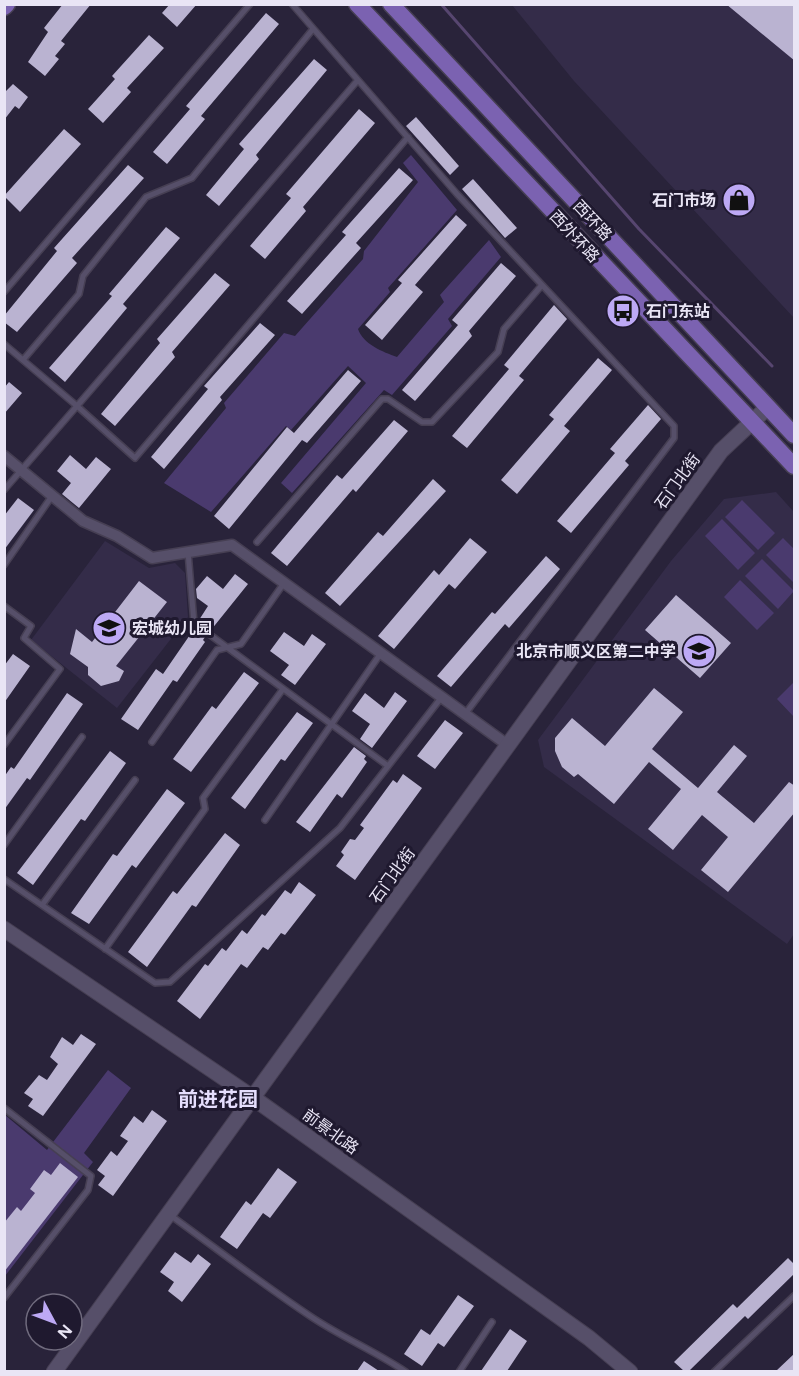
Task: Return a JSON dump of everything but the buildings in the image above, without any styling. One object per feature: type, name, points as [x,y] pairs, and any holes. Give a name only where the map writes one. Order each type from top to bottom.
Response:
[{"type":"main road","name":"西外环路","points":[[357,4],[795,466]]},
{"type":"main road","name":"西环路","points":[[391,4],[768,407],[793,429]]},
{"type":"street","name":"石门北街","points":[[54,1371],[721,451],[768,407]]},
{"type":"street","points":[[4,456],[82,521],[117,536],[152,558],[232,545],[509,746]]},
{"type":"street","name":"前景北路","points":[[4,929],[252,1097],[589,1338],[630,1371]]},
{"type":"lane","points":[[4,292],[250,4]]},
{"type":"lane","points":[[292,4],[408,137],[674,426],[674,438],[465,714]]},
{"type":"lane","points":[[23,360],[80,294],[83,276],[147,197],[192,178],[313,29]]},
{"type":"lane","points":[[4,489],[358,80]]},
{"type":"lane","points":[[4,344],[135,458],[408,137]]},
{"type":"lane","points":[[256,542],[382,399],[388,399],[422,422],[432,422],[498,352],[504,329],[542,285]]},
{"type":"lane","points":[[4,565],[52,496]]},
{"type":"lane","points":[[188,552],[194,623],[388,766]]},
{"type":"lane","points":[[152,742],[217,650],[241,644],[284,583]]},
{"type":"lane","points":[[4,606],[31,626],[24,638],[60,669],[4,745]]},
{"type":"lane","points":[[265,820],[381,653]]},
{"type":"lane","points":[[105,949],[205,809],[203,798],[283,689]]},
{"type":"lane","points":[[4,879],[155,983],[170,982],[340,828],[441,697]]},
{"type":"lane","points":[[4,845],[82,737]]},
{"type":"lane","points":[[42,905],[135,780]]},
{"type":"lane","points":[[4,1108],[91,1176],[88,1190],[4,1298]]},
{"type":"lane","points":[[168,1214],[310,1317],[352,1342],[376,1352],[406,1371]]},
{"type":"lane","points":[[714,1371],[795,1296]]},
{"type":"lane","points":[[459,1371],[492,1322]]},
{"type":"shaded area","name":"石门市场","points":[[512,5],[794,5],[794,318],[574,81]]},
{"type":"shaded area","points":[[411,155],[457,210],[388,288],[390,292],[358,329],[369,343],[397,357],[444,302],[440,295],[489,240],[501,257],[448,319],[452,326],[392,395],[384,390],[292,493],[281,483],[366,383],[348,366],[291,430],[286,426],[211,512],[164,483],[226,408],[224,403],[284,333],[295,336],[363,259],[364,251],[418,182],[403,163]]},
{"type":"shaded area","name":"北京市顺义区第二中学","points":[[776,492],[794,512],[794,934],[787,944],[544,767],[538,740],[671,561],[724,499]]},
{"type":"shaded area","points":[[742,500],[775,533],[758,550],[725,517]]},
{"type":"shaded area","points":[[722,519],[755,553],[738,570],[705,536]]},
{"type":"shaded area","points":[[783,538],[794,549],[794,583],[766,555]]},
{"type":"shaded area","name":"宏城幼儿园","points":[[105,541],[149,568],[175,563],[185,573],[188,617],[117,708],[31,640]]},
{"type":"shaded area","points":[[762,559],[794,591],[778,609],[745,576]]},
{"type":"shaded area","points":[[740,580],[774,613],[757,630],[724,597]]},
{"type":"shaded area","points":[[794,682],[794,717],[777,699]]},
{"type":"shaded area","points":[[108,1070],[131,1088],[84,1153],[93,1162],[5,1276],[5,1115],[47,1150]]},
{"type":"waterway","points":[[441,4],[639,229],[772,366]]},
{"type":"place","name":"石门市场","points":[[739,200]]},
{"type":"place","name":"石门东站","points":[[623,311]]},
{"type":"place","name":"宏城幼儿园","points":[[109,628]]},
{"type":"place","name":"北京市顺义区第二中学","points":[[699,651]]},
{"type":"district","name":"前进花园","points":[[218,1099]]}]
